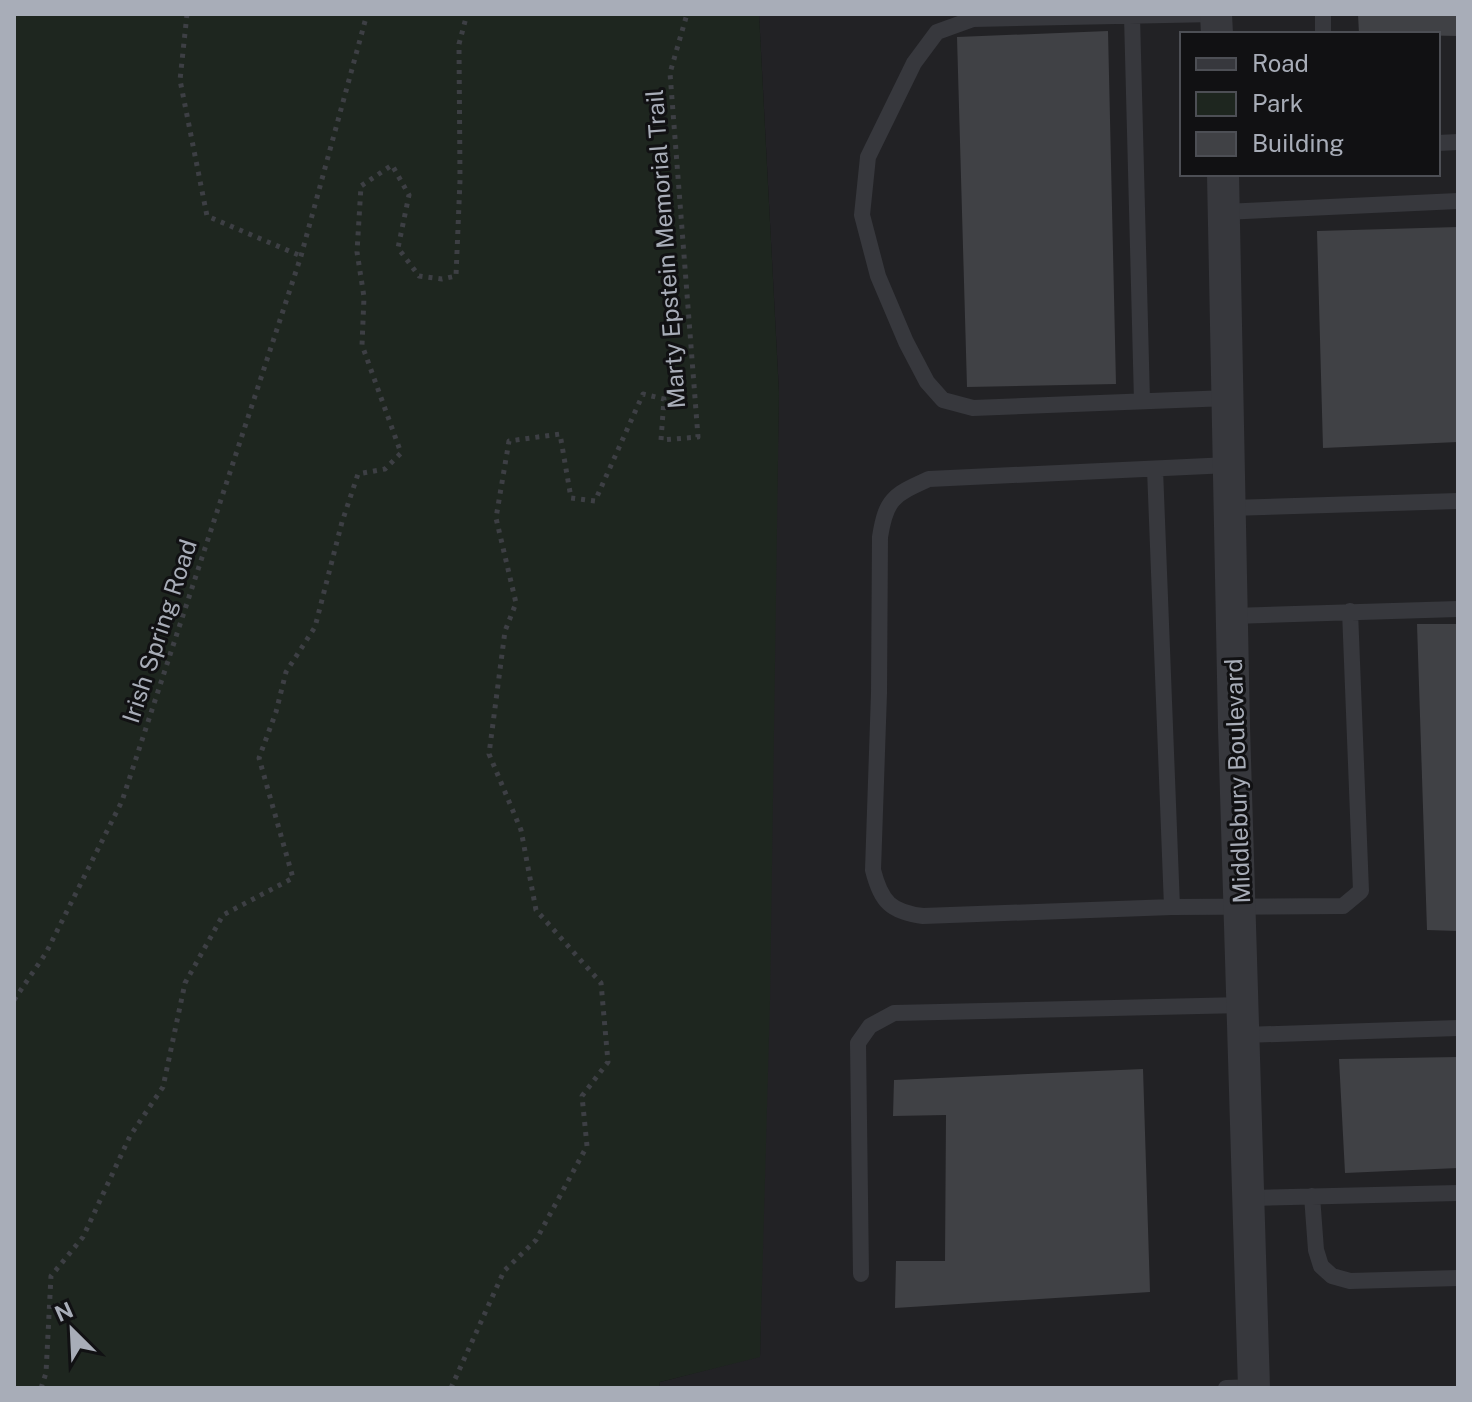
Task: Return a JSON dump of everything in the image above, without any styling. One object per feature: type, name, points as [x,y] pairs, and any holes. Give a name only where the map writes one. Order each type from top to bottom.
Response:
[{"type":"street","name":"Middlebury Boulevard","points":[[1223,176],[1254,1388]]},
{"type":"lane","points":[[1216,14],[973,19],[937,32],[914,63],[868,157],[862,215],[878,276],[906,342],[927,382],[943,400],[973,408],[1228,398]]},
{"type":"lane","points":[[1132,16],[1142,401]]},
{"type":"lane","points":[[1224,212],[1458,201]]},
{"type":"lane","points":[[1229,465],[929,479],[894,498],[884,511],[880,537],[873,870],[878,890],[887,903],[904,913],[923,916],[1172,907],[1343,906],[1361,891],[1350,611]]},
{"type":"lane","points":[[1155,469],[1172,907]]},
{"type":"lane","points":[[1230,508],[1458,501]]},
{"type":"lane","points":[[1232,616],[1458,609]]},
{"type":"lane","points":[[861,1274],[858,1043],[870,1026],[894,1013],[1458,1028]]},
{"type":"lane","points":[[1250,1198],[1458,1193]]},
{"type":"lane","points":[[1312,1196],[1316,1250],[1321,1266],[1332,1276],[1350,1281],[1458,1278]]},
{"type":"lane","points":[[1226,1388],[1254,1388]]},
{"type":"path","points":[[187,14],[180,80],[207,216],[301,256]]},
{"type":"path","name":"Irish Spring Road","points":[[14,1000],[46,953],[122,801],[301,256],[367,14]]},
{"type":"path","points":[[41,1388],[46,1373],[51,1276],[83,1237],[130,1136],[163,1087],[185,983],[223,915],[293,878],[259,758],[276,712],[286,672],[315,627],[342,522],[358,474],[385,469],[401,453],[362,345],[364,297],[357,252],[361,186],[392,165],[409,195],[398,248],[419,276],[442,279],[456,276],[460,180],[459,44],[467,14]]},
{"type":"path","name":"Marty Epstein Memorial Trail","points":[[451,1388],[504,1271],[536,1240],[587,1146],[582,1096],[608,1062],[601,983],[536,910],[521,830],[489,754],[505,631],[516,603],[496,518],[509,441],[560,434],[571,498],[595,501],[643,394],[664,399],[661,440],[698,437],[670,73],[687,14]]},
{"type":"shaded area","points":[[759,14],[1458,14],[1458,1388],[659,1388],[660,1382],[760,1356],[779,393]]},
{"type":"green space","points":[[14,14],[759,14],[779,393],[770,1001],[760,1357],[660,1382],[659,1388],[14,1388]]},
{"type":"building","points":[[1358,14],[1458,14],[1458,36],[1440,36],[1440,32],[1359,32]]},
{"type":"building","points":[[1108,31],[1116,384],[967,387],[957,37]]},
{"type":"building","points":[[1458,227],[1458,442],[1323,448],[1317,231]]},
{"type":"building","points":[[1417,624],[1458,624],[1458,931],[1427,930]]},
{"type":"building","points":[[1458,1057],[1458,1168],[1345,1173],[1339,1059]]},
{"type":"building","points":[[1143,1069],[1150,1292],[895,1308],[896,1261],[945,1261],[946,1115],[893,1116],[894,1080]]}]
